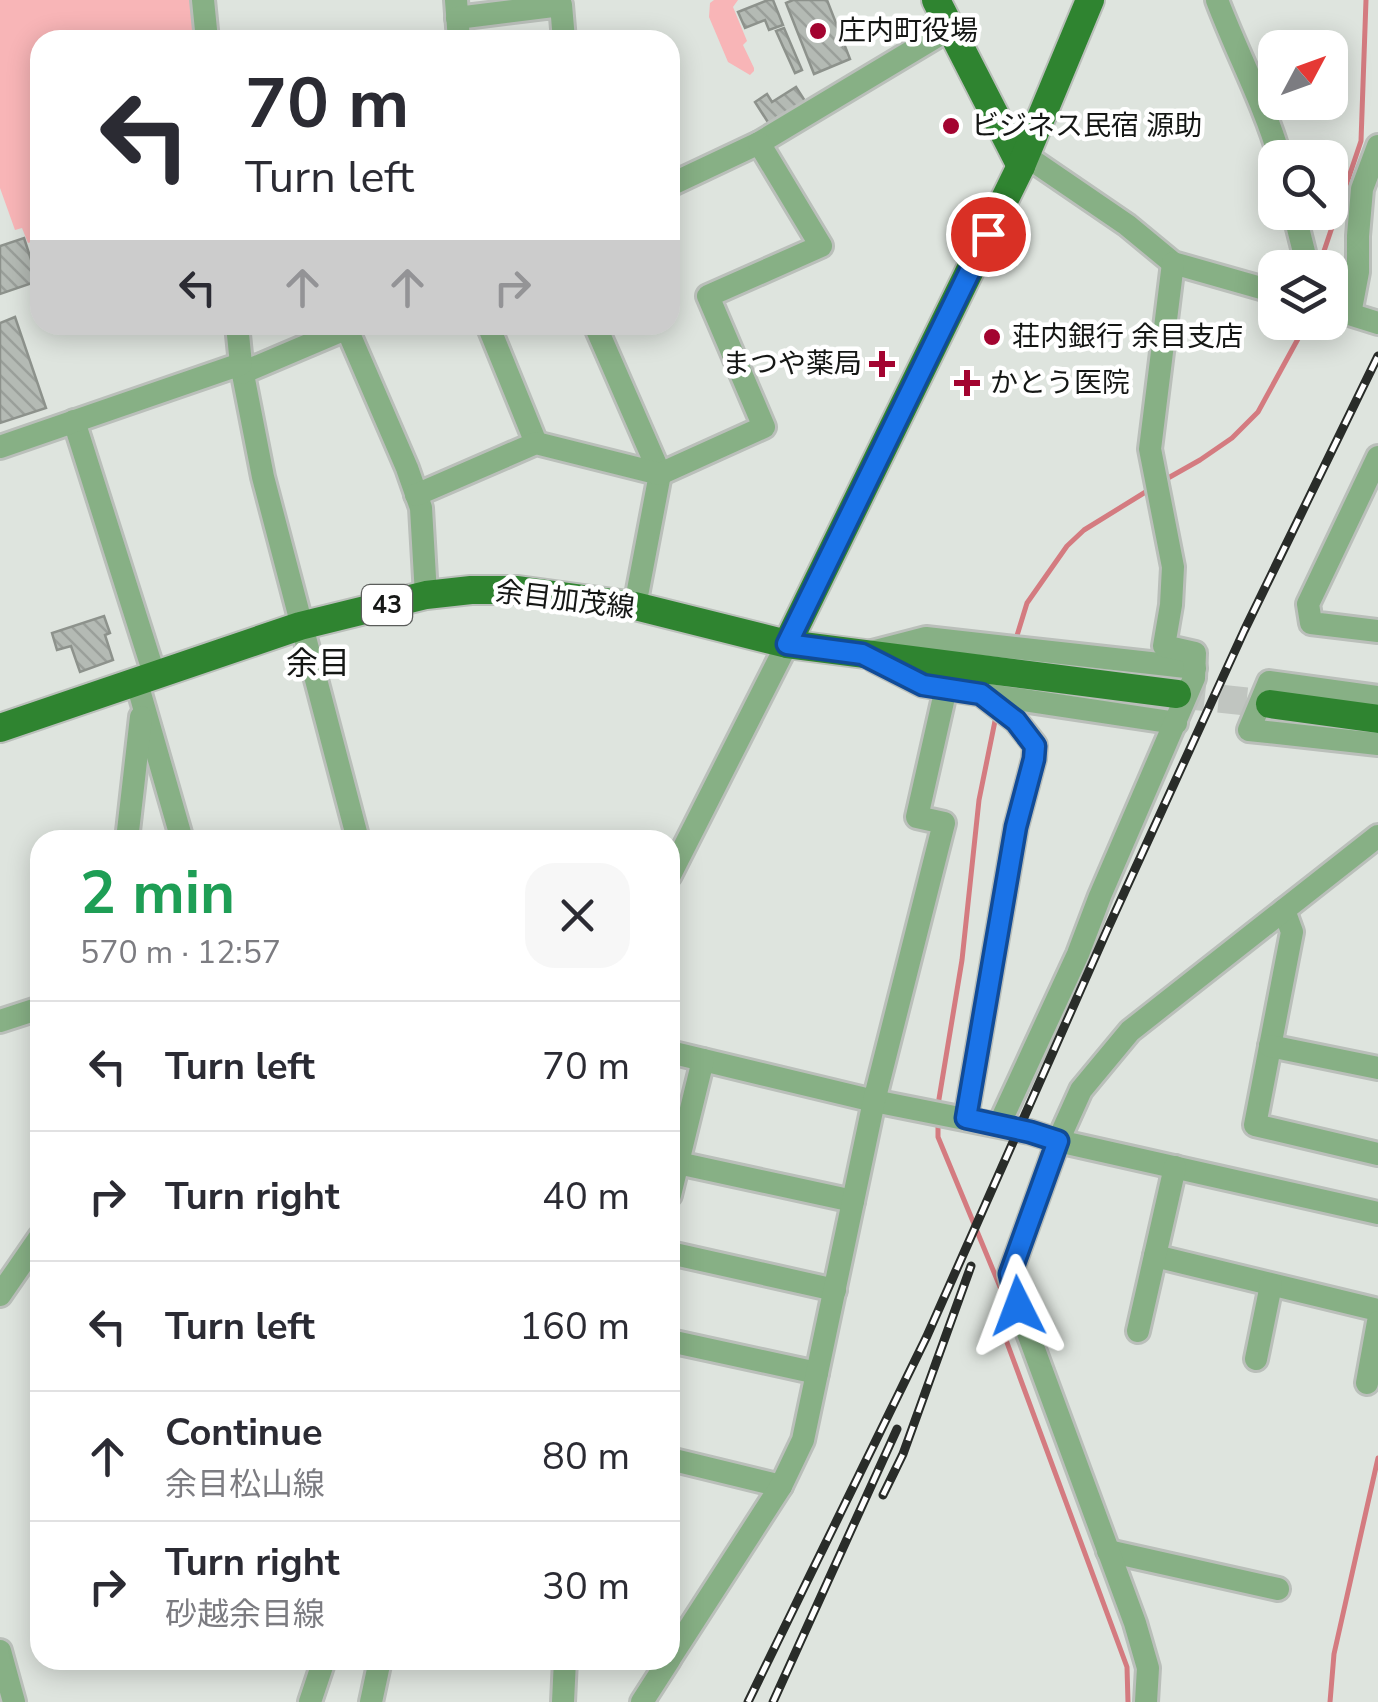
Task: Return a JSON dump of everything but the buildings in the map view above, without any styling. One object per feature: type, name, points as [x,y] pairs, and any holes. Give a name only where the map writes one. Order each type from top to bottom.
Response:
[{"type":"main road","points":[[936,0],[1024,161]]},
{"type":"main road","points":[[787,644],[1024,161],[1090,0]]},
{"type":"main road","name":"余目加茂線","points":[[0,728],[145,688],[300,626],[426,595],[471,590],[518,590],[636,606],[787,644],[1177,694]]},
{"type":"main road","points":[[1270,704],[1378,719]]},
{"type":"street","points":[[203,0],[206,30]]},
{"type":"street","points":[[1217,0],[1274,140]]},
{"type":"street","points":[[458,19],[561,5],[563,30]]},
{"type":"street","points":[[680,180],[759,143],[949,29]]},
{"type":"street","points":[[416,495],[536,442],[660,474],[764,427],[708,296],[821,246],[759,143]]},
{"type":"street","points":[[1348,294],[1358,272],[1362,189],[1377,151]]},
{"type":"street","points":[[1024,161],[1127,225],[1173,263],[1258,287]]},
{"type":"street","points":[[999,1125],[1074,964],[1194,678],[1196,653],[1164,646],[1173,567],[1150,450],[1173,263]]},
{"type":"street","points":[[1348,314],[1378,323]]},
{"type":"street","points":[[237,335],[262,477],[355,830]]},
{"type":"street","points":[[0,447],[242,368],[330,335]]},
{"type":"street","points":[[354,335],[420,508],[426,595]]},
{"type":"street","points":[[492,335],[536,442]]},
{"type":"street","points":[[599,335],[660,474],[636,606]]},
{"type":"street","points":[[74,422],[180,830]]},
{"type":"street","points":[[1378,456],[1308,604],[1312,623],[1378,631]]},
{"type":"street","points":[[862,654],[926,638],[1195,668]]},
{"type":"street","points":[[680,855],[787,644]]},
{"type":"street","points":[[862,654],[923,685],[1176,723]]},
{"type":"street","points":[[1378,696],[1270,682],[1249,730],[1378,744]]},
{"type":"street","points":[[128,830],[145,688]]},
{"type":"street","points":[[680,1642],[781,1486],[803,1440],[874,1101],[944,823],[917,817],[946,688]]},
{"type":"street","points":[[966,1118],[1016,827],[1035,746],[1016,721],[981,694]]},
{"type":"street","points":[[1146,1702],[1148,1668],[1135,1622],[1018,1306],[1010,1274],[1058,1141],[1081,1090],[1130,1031],[1378,836]]},
{"type":"street","points":[[1284,910],[1292,932],[1255,1125],[1378,1154]]},
{"type":"street","points":[[0,1021],[30,1011]]},
{"type":"street","points":[[1270,1046],[1378,1068]]},
{"type":"street","points":[[680,1054],[1378,1213]]},
{"type":"street","points":[[680,1155],[703,1060]]},
{"type":"street","points":[[680,1163],[853,1201]]},
{"type":"street","points":[[1138,1332],[1175,1167]]},
{"type":"street","points":[[0,1264],[30,1251]]},
{"type":"street","points":[[680,1255],[834,1290]]},
{"type":"street","points":[[0,1294],[30,1256]]},
{"type":"street","points":[[1155,1256],[1378,1310]]},
{"type":"street","points":[[1256,1359],[1271,1285]]},
{"type":"street","points":[[1366,1383],[1378,1322]]},
{"type":"street","points":[[680,1343],[817,1374]]},
{"type":"street","points":[[680,1461],[781,1486]]},
{"type":"street","points":[[1108,1551],[1278,1590]]},
{"type":"street","points":[[0,1650],[8,1690]]},
{"type":"street","points":[[310,1702],[321,1670]]},
{"type":"street","points":[[371,1702],[378,1670]]},
{"type":"street","points":[[562,1702],[564,1670]]},
{"type":"street","points":[[642,1702],[662,1670]]},
{"type":"shaded area","points":[[0,0],[193,0],[196,30],[30,30],[30,242],[22,228],[15,230],[0,188]]},
{"type":"shaded area","points":[[714,0],[738,0],[733,7],[754,68],[750,75],[728,62],[709,17]]},
{"type":"waterway","points":[[1324,250],[1361,141],[1366,0]]},
{"type":"waterway","points":[[1161,482],[1232,438],[1258,412],[1297,340]]},
{"type":"waterway","points":[[1015,642],[1027,603],[1067,546],[1084,530],[1152,488]]},
{"type":"waterway","points":[[938,1105],[962,960],[979,800],[996,716]]},
{"type":"waterway","points":[[938,1121],[938,1137],[1003,1294],[999,1321],[1127,1667],[1128,1702]]},
{"type":"waterway","points":[[1330,1702],[1334,1654],[1378,1458]]},
{"type":"tunnel","points":[[1177,694],[1270,704]]},
{"type":"railway","points":[[748,1702],[927,1336],[1244,631],[1378,356]]},
{"type":"railway","points":[[883,1495],[903,1454],[971,1266]]},
{"type":"railway","points":[[773,1702],[897,1429]]},
{"type":"place","name":"庄内町役場","points":[[818,31]]},
{"type":"place","name":"ビジネス民宿 源助","points":[[951,126]]},
{"type":"place","name":"荘内銀行 余目支店","points":[[992,337]]},
{"type":"place","name":"まつや薬局","points":[[882,364]]},
{"type":"place","name":"かとう医院","points":[[967,383]]},
{"type":"district","name":"余目","points":[[318,663]]},
{"type":"route","points":[[988,234],[787,644],[862,654],[923,685],[981,694],[1016,721],[1035,746],[1016,827],[966,1118],[1058,1141],[1010,1274],[1018,1306]]}]
